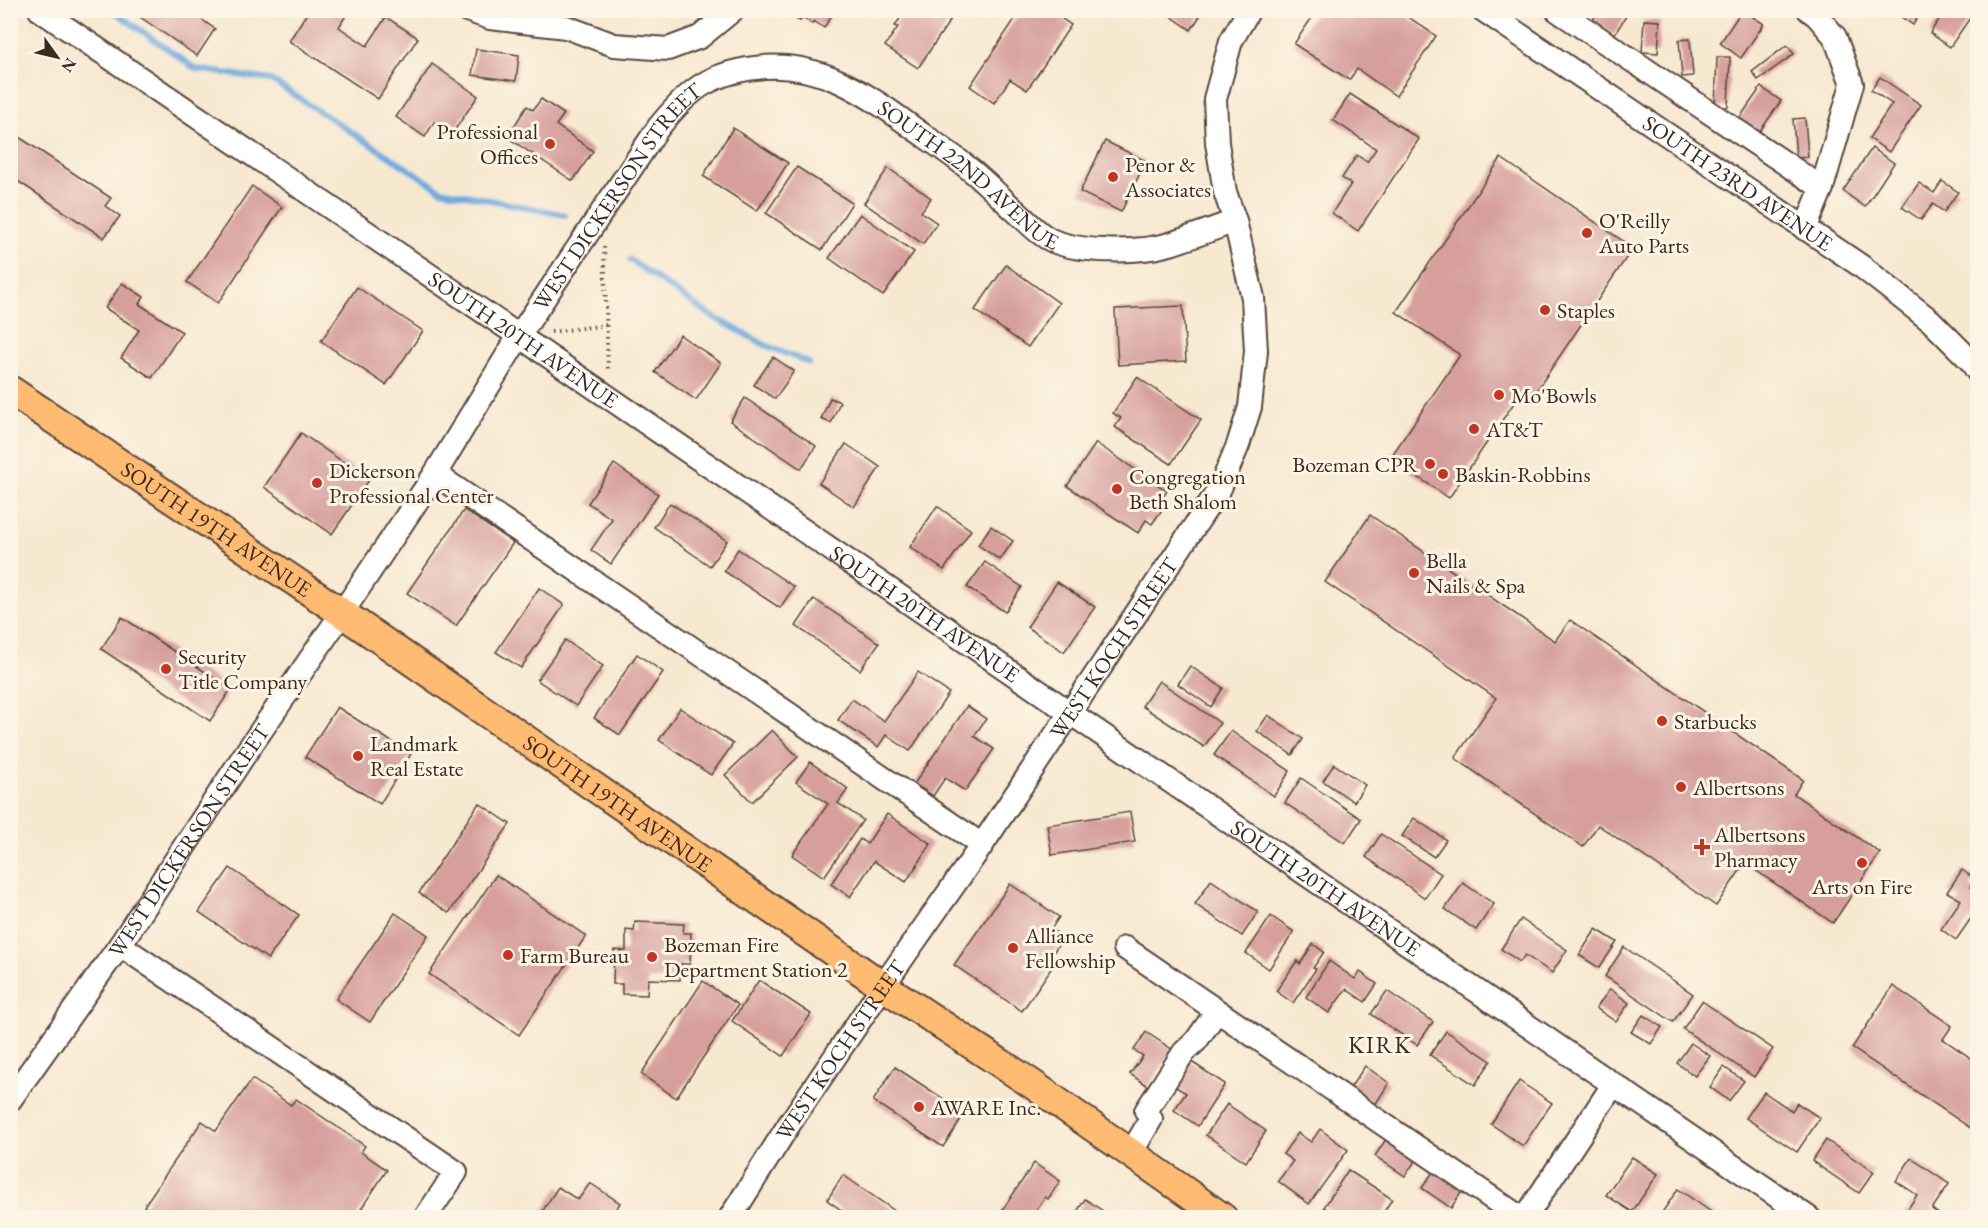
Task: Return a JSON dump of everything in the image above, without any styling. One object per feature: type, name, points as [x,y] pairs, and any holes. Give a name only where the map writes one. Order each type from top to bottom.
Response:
[{"type":"main road","name":"SOUTH 19TH AVENUE","points":[[10,390],[342,613],[883,986],[1032,1084],[1223,1218]]},
{"type":"street","name":"SOUTH 20TH AVENUE","points":[[40,10],[1809,1218]]},
{"type":"street","points":[[467,10],[566,27],[614,45],[668,50],[700,37],[733,10]]},
{"type":"street","name":"WEST KOCH STREET","points":[[730,1218],[790,1123],[982,845],[1220,488],[1238,445],[1250,407],[1256,351],[1253,298],[1235,221],[1225,192],[1216,143],[1215,99],[1231,41],[1249,10]]},
{"type":"street","name":"SOUTH 23RD AVENUE","points":[[1484,10],[1862,266],[1931,321],[1971,361],[1977,372]]},
{"type":"street","points":[[1557,10],[1822,188]]},
{"type":"street","points":[[1805,229],[1822,188],[1852,84],[1835,37],[1809,10]]},
{"type":"street","name":"SOUTH 22ND AVENUE","points":[[711,79],[732,71],[775,65],[821,73],[884,106],[968,167],[1037,231],[1051,240],[1066,245],[1096,250],[1126,250],[1168,245],[1235,221]]},
{"type":"street","name":"WEST DICKERSON STREET","points":[[13,1090],[120,945],[228,780],[435,474],[519,336],[658,128],[675,107],[711,79]]},
{"type":"street","points":[[435,474],[982,845]]},
{"type":"street","points":[[120,945],[456,1172],[425,1218]]},
{"type":"street","points":[[1125,948],[1523,1218],[1613,1085]]},
{"type":"street","points":[[1131,1153],[1150,1119],[1146,1111],[1184,1052],[1196,1041],[1217,1011]]},
{"type":"path","points":[[603,210],[609,397]]},
{"type":"path","points":[[519,336],[607,325]]},
{"type":"building","points":[[130,10],[188,10],[215,29],[197,56]]},
{"type":"building","points":[[309,10],[349,10],[339,27],[367,46],[386,17],[418,38],[378,99],[289,41]]},
{"type":"building","points":[[778,10],[835,10],[824,28],[814,21],[812,24],[803,17],[800,21],[790,15],[789,18]]},
{"type":"building","points":[[907,10],[957,10],[918,68],[885,46],[898,27],[895,26]]},
{"type":"building","points":[[1021,10],[1049,10],[1071,25],[1027,90],[1010,79],[994,103],[970,86]]},
{"type":"building","points":[[1162,10],[1204,10],[1191,30]]},
{"type":"building","points":[[1317,10],[1398,10],[1436,36],[1396,96],[1357,69],[1349,80],[1294,44]]},
{"type":"building","points":[[1599,10],[1630,10],[1614,35],[1592,21]]},
{"type":"building","points":[[1742,10],[1764,24],[1741,58],[1720,43]]},
{"type":"building","points":[[1891,10],[1922,10],[1913,25]]},
{"type":"building","points":[[1945,10],[1966,10],[1972,15],[1950,47],[1930,33]]},
{"type":"building","points":[[1644,20],[1660,21],[1658,53],[1642,52]]},
{"type":"building","points":[[1690,39],[1693,76],[1682,77],[1679,40]]},
{"type":"building","points":[[1787,45],[1794,54],[1758,80],[1752,72]]},
{"type":"building","points":[[476,49],[519,55],[516,81],[472,75]]},
{"type":"building","points":[[1717,57],[1730,57],[1728,107],[1715,107]]},
{"type":"building","points":[[432,64],[478,96],[452,134],[434,122],[425,137],[396,117]]},
{"type":"building","points":[[1880,77],[1921,105],[1889,152],[1869,138],[1892,104],[1871,90]]},
{"type":"building","points":[[1761,87],[1781,101],[1758,134],[1738,120]]},
{"type":"building","points":[[1350,94],[1419,139],[1358,231],[1332,213],[1351,184],[1342,178],[1357,155],[1367,162],[1376,149],[1333,120]]},
{"type":"building","name":"Professional Offices","points":[[541,99],[564,114],[556,125],[593,151],[573,181],[507,137],[527,106],[533,110]]},
{"type":"building","points":[[1805,118],[1808,157],[1796,158],[1793,119]]},
{"type":"building","points":[[733,128],[788,163],[757,211],[703,176]]},
{"type":"building","points":[[19,137],[111,198],[105,206],[120,216],[104,238],[10,176],[10,138],[16,141]]},
{"type":"building","name":"Penor & Associates","points":[[1105,141],[1146,161],[1121,212],[1080,192]]},
{"type":"building","points":[[1872,148],[1894,163],[1865,207],[1843,191]]},
{"type":"building","points":[[1501,158],[1633,248],[1528,403],[1518,397],[1449,498],[1390,458],[1460,355],[1396,312]]},
{"type":"building","points":[[797,167],[852,203],[822,250],[766,213]]},
{"type":"building","points":[[888,168],[931,198],[921,212],[937,223],[923,244],[864,203]]},
{"type":"building","points":[[1942,181],[1958,192],[1944,212],[1933,204],[1921,220],[1902,207],[1919,183],[1934,193]]},
{"type":"building","points":[[252,186],[282,207],[218,303],[187,282]]},
{"type":"building","points":[[860,214],[914,252],[883,296],[829,258]]},
{"type":"building","points":[[1006,265],[1059,303],[1028,347],[975,310]]},
{"type":"building","points":[[122,283],[144,297],[139,304],[182,332],[152,378],[121,358],[139,330],[105,308]]},
{"type":"building","points":[[357,287],[423,331],[386,385],[321,341]]},
{"type":"building","points":[[1183,306],[1186,361],[1118,365],[1115,309]]},
{"type":"building","points":[[680,335],[721,363],[696,400],[655,372]]},
{"type":"building","points":[[773,357],[794,371],[775,399],[754,385]]},
{"type":"building","points":[[1137,377],[1201,420],[1171,464],[1115,427],[1121,418],[1113,413]]},
{"type":"building","points":[[745,398],[816,446],[801,469],[730,421]]},
{"type":"building","points":[[830,398],[840,402],[831,423],[821,419]]},
{"type":"building","name":"Dickerson Professional Center","points":[[301,433],[369,480],[332,534],[264,487]]},
{"type":"building","name":"Congregation Beth Shalom","points":[[1096,443],[1167,491],[1159,503],[1164,507],[1152,524],[1146,520],[1138,533],[1067,486]]},
{"type":"building","points":[[846,444],[880,467],[854,507],[819,483]]},
{"type":"building","points":[[614,464],[658,494],[611,564],[591,550],[612,519],[588,503]]},
{"type":"building","points":[[670,503],[727,541],[710,566],[654,527]]},
{"type":"building","points":[[937,506],[971,530],[944,570],[910,547]]},
{"type":"building","points":[[464,510],[513,543],[456,626],[407,593]]},
{"type":"building","points":[[1370,515],[1555,641],[1570,620],[1803,780],[1794,794],[1880,853],[1833,923],[1745,863],[1716,906],[1598,825],[1583,847],[1455,758],[1496,698],[1325,582]]},
{"type":"building","points":[[991,526],[1013,541],[1000,560],[978,545]]},
{"type":"building","points":[[738,549],[794,587],[780,608],[724,571]]},
{"type":"building","points":[[985,562],[1022,587],[1005,612],[967,587]]},
{"type":"building","points":[[1057,582],[1095,607],[1064,652],[1027,627]]},
{"type":"building","points":[[539,588],[564,605],[521,668],[496,652]]},
{"type":"building","points":[[814,599],[879,643],[860,670],[796,626]]},
{"type":"building","name":"Security Title Company","points":[[122,617],[231,689],[210,721],[101,649]]},
{"type":"building","points":[[565,640],[603,666],[576,706],[537,680]]},
{"type":"building","points":[[637,654],[663,672],[620,735],[594,718]]},
{"type":"building","points":[[1190,666],[1223,688],[1211,707],[1178,684]]},
{"type":"building","points":[[918,672],[949,693],[910,751],[886,735],[878,747],[838,720],[852,699],[884,721]]},
{"type":"building","points":[[1159,681],[1220,723],[1204,747],[1142,706]]},
{"type":"building","points":[[967,706],[986,719],[974,736],[994,749],[965,791],[945,778],[933,796],[914,784]]},
{"type":"building","name":"Landmark Real Estate","points":[[337,707],[411,754],[380,804],[305,757]]},
{"type":"building","points":[[680,708],[733,744],[711,775],[659,740]]},
{"type":"building","points":[[1268,715],[1303,739],[1292,755],[1257,731]]},
{"type":"building","points":[[772,730],[798,757],[752,802],[725,775]]},
{"type":"building","points":[[1231,731],[1290,771],[1274,796],[1214,755]]},
{"type":"building","points":[[810,762],[848,789],[838,803],[863,820],[824,877],[792,855],[828,804],[796,782]]},
{"type":"building","points":[[1334,764],[1365,785],[1354,802],[1323,781]]},
{"type":"building","points":[[1301,778],[1361,819],[1345,843],[1285,803]]},
{"type":"building","points":[[479,803],[510,824],[449,913],[419,893]]},
{"type":"building","points":[[1130,812],[1135,842],[1052,855],[1047,825]]},
{"type":"building","points":[[887,814],[931,844],[906,882],[874,861],[850,897],[831,884],[860,839],[867,844]]},
{"type":"building","points":[[1414,818],[1446,840],[1434,857],[1402,836]]},
{"type":"building","points":[[1381,834],[1441,874],[1425,898],[1366,857]]},
{"type":"building","points":[[230,868],[299,915],[268,959],[199,912]]},
{"type":"building","points":[[1962,870],[1975,879],[1970,887],[1978,891],[1978,912],[1976,911],[1956,940],[1941,929],[1961,900],[1947,892]]},
{"type":"building","name":"Farm Bureau","points":[[496,875],[586,936],[519,1035],[429,974]]},
{"type":"building","points":[[1211,880],[1258,912],[1242,936],[1195,904]]},
{"type":"building","points":[[1463,883],[1494,904],[1476,930],[1445,909]]},
{"type":"building","points":[[1010,884],[1059,917],[1051,929],[1063,937],[1051,956],[1057,960],[1022,1011],[954,965]]},
{"type":"building","points":[[395,913],[428,935],[370,1022],[336,999]]},
{"type":"building","points":[[1271,916],[1294,932],[1269,969],[1246,953]]},
{"type":"building","points":[[1521,919],[1567,950],[1552,973],[1525,955],[1520,962],[1501,949]]},
{"type":"building","name":"Bozeman Fire Department Station 2","points":[[635,922],[684,924],[683,933],[691,933],[690,964],[681,964],[680,980],[648,979],[647,995],[622,994],[622,984],[613,984],[614,950],[626,951],[626,930],[634,931]]},
{"type":"building","points":[[1596,929],[1617,942],[1599,968],[1579,955]]},
{"type":"building","points":[[1313,944],[1324,952],[1313,968],[1316,969],[1293,1003],[1276,991],[1297,961],[1300,964]]},
{"type":"building","points":[[1624,947],[1693,994],[1673,1022],[1605,976]]},
{"type":"building","points":[[1329,961],[1355,979],[1360,972],[1377,984],[1365,1002],[1346,989],[1329,1013],[1306,997]]},
{"type":"building","points":[[759,980],[811,1014],[783,1056],[732,1021]]},
{"type":"building","points":[[703,981],[738,1005],[676,1098],[641,1074]]},
{"type":"building","points":[[1893,986],[1952,1026],[1943,1039],[1978,1063],[1978,1133],[1852,1048]]},
{"type":"building","points":[[1610,989],[1629,1003],[1616,1022],[1596,1008]]},
{"type":"building","points":[[1387,991],[1433,1022],[1417,1045],[1371,1014]]},
{"type":"building","points":[[1702,1001],[1773,1049],[1754,1077],[1683,1029]]},
{"type":"building","points":[[1643,1015],[1662,1027],[1651,1044],[1631,1032]]},
{"type":"building","points":[[1446,1031],[1491,1061],[1475,1085],[1430,1055]]},
{"type":"building","points":[[1146,1032],[1173,1050],[1148,1086],[1130,1074],[1143,1056],[1134,1050]]},
{"type":"building","points":[[1691,1043],[1710,1056],[1695,1076],[1677,1063]]},
{"type":"building","points":[[1187,1059],[1225,1084],[1198,1126],[1174,1110],[1186,1093],[1171,1084]]},
{"type":"building","points":[[1365,1066],[1389,1083],[1375,1105],[1350,1088]]},
{"type":"building","name":"AWARE Inc.","points":[[895,1067],[965,1113],[943,1147],[873,1101]]},
{"type":"building","points":[[1724,1067],[1744,1081],[1729,1101],[1710,1087]]},
{"type":"building","points":[[252,1079],[291,1105],[296,1099],[365,1146],[361,1152],[387,1170],[355,1218],[160,1218],[144,1206],[202,1121],[216,1131]]},
{"type":"building","points":[[1519,1081],[1552,1103],[1523,1146],[1491,1124]]},
{"type":"building","points":[[1764,1092],[1792,1111],[1797,1103],[1820,1118],[1797,1152],[1746,1118]]},
{"type":"building","points":[[1227,1104],[1266,1131],[1246,1162],[1206,1135]]},
{"type":"building","points":[[1320,1129],[1348,1150],[1309,1204],[1278,1181],[1293,1161],[1283,1154],[1298,1133],[1311,1142]]},
{"type":"building","points":[[1388,1136],[1418,1157],[1405,1176],[1375,1156]]},
{"type":"building","points":[[1826,1140],[1874,1172],[1859,1193],[1812,1161]]},
{"type":"building","points":[[1632,1157],[1658,1174],[1632,1212],[1606,1195]]},
{"type":"building","points":[[1911,1158],[1949,1184],[1932,1209],[1944,1218],[1902,1218],[1917,1195],[1896,1181]]},
{"type":"building","points":[[1034,1163],[1060,1181],[1048,1199],[1045,1197],[1035,1212],[1039,1214],[1036,1218],[997,1218]]},
{"type":"building","points":[[1435,1169],[1464,1188],[1451,1208],[1422,1188]]},
{"type":"building","points":[[1348,1170],[1392,1199],[1380,1218],[1339,1218],[1324,1207]]},
{"type":"building","points":[[843,1175],[905,1218],[853,1218],[827,1200]]},
{"type":"building","points":[[590,1183],[620,1203],[611,1218],[538,1218],[558,1187],[578,1200]]},
{"type":"building","points":[[1678,1189],[1720,1218],[1667,1218],[1661,1214]]},
{"type":"building","points":[[1085,1199],[1106,1213],[1103,1218],[1073,1218]]},
{"type":"waterway","points":[[112,10],[196,69],[271,80],[441,190],[565,215]]},
{"type":"waterway","points":[[630,260],[710,315],[765,345],[809,363]]},
{"type":"place","name":"Professional Offices","points":[[550,144]]},
{"type":"place","name":"Penor & Associates","points":[[1113,177]]},
{"type":"place","name":"O'Reilly Auto Parts","points":[[1587,233]]},
{"type":"place","name":"Staples","points":[[1545,310]]},
{"type":"place","name":"Mo'Bowls","points":[[1499,395]]},
{"type":"place","name":"AT&T","points":[[1474,429]]},
{"type":"place","name":"Bozeman CPR","points":[[1430,464]]},
{"type":"place","name":"Baskin-Robbins","points":[[1443,474]]},
{"type":"place","name":"Dickerson Professional Center","points":[[317,483]]},
{"type":"place","name":"Congregation Beth Shalom","points":[[1117,489]]},
{"type":"place","name":"Bella Nails & Spa","points":[[1414,573]]},
{"type":"place","name":"Security Title Company","points":[[166,669]]},
{"type":"place","name":"Starbucks","points":[[1662,721]]},
{"type":"place","name":"Landmark Real Estate","points":[[358,756]]},
{"type":"place","name":"Albertsons","points":[[1681,787]]},
{"type":"place","name":"Albertsons Pharmacy","points":[[1702,847]]},
{"type":"place","name":"Arts on Fire","points":[[1862,863]]},
{"type":"place","name":"Alliance Fellowship","points":[[1013,948]]},
{"type":"place","name":"Farm Bureau","points":[[508,955]]},
{"type":"place","name":"Bozeman Fire Department Station 2","points":[[652,957]]},
{"type":"place","name":"AWARE Inc.","points":[[919,1107]]},
{"type":"district","name":"KIRK","points":[[1380,1045]]}]
